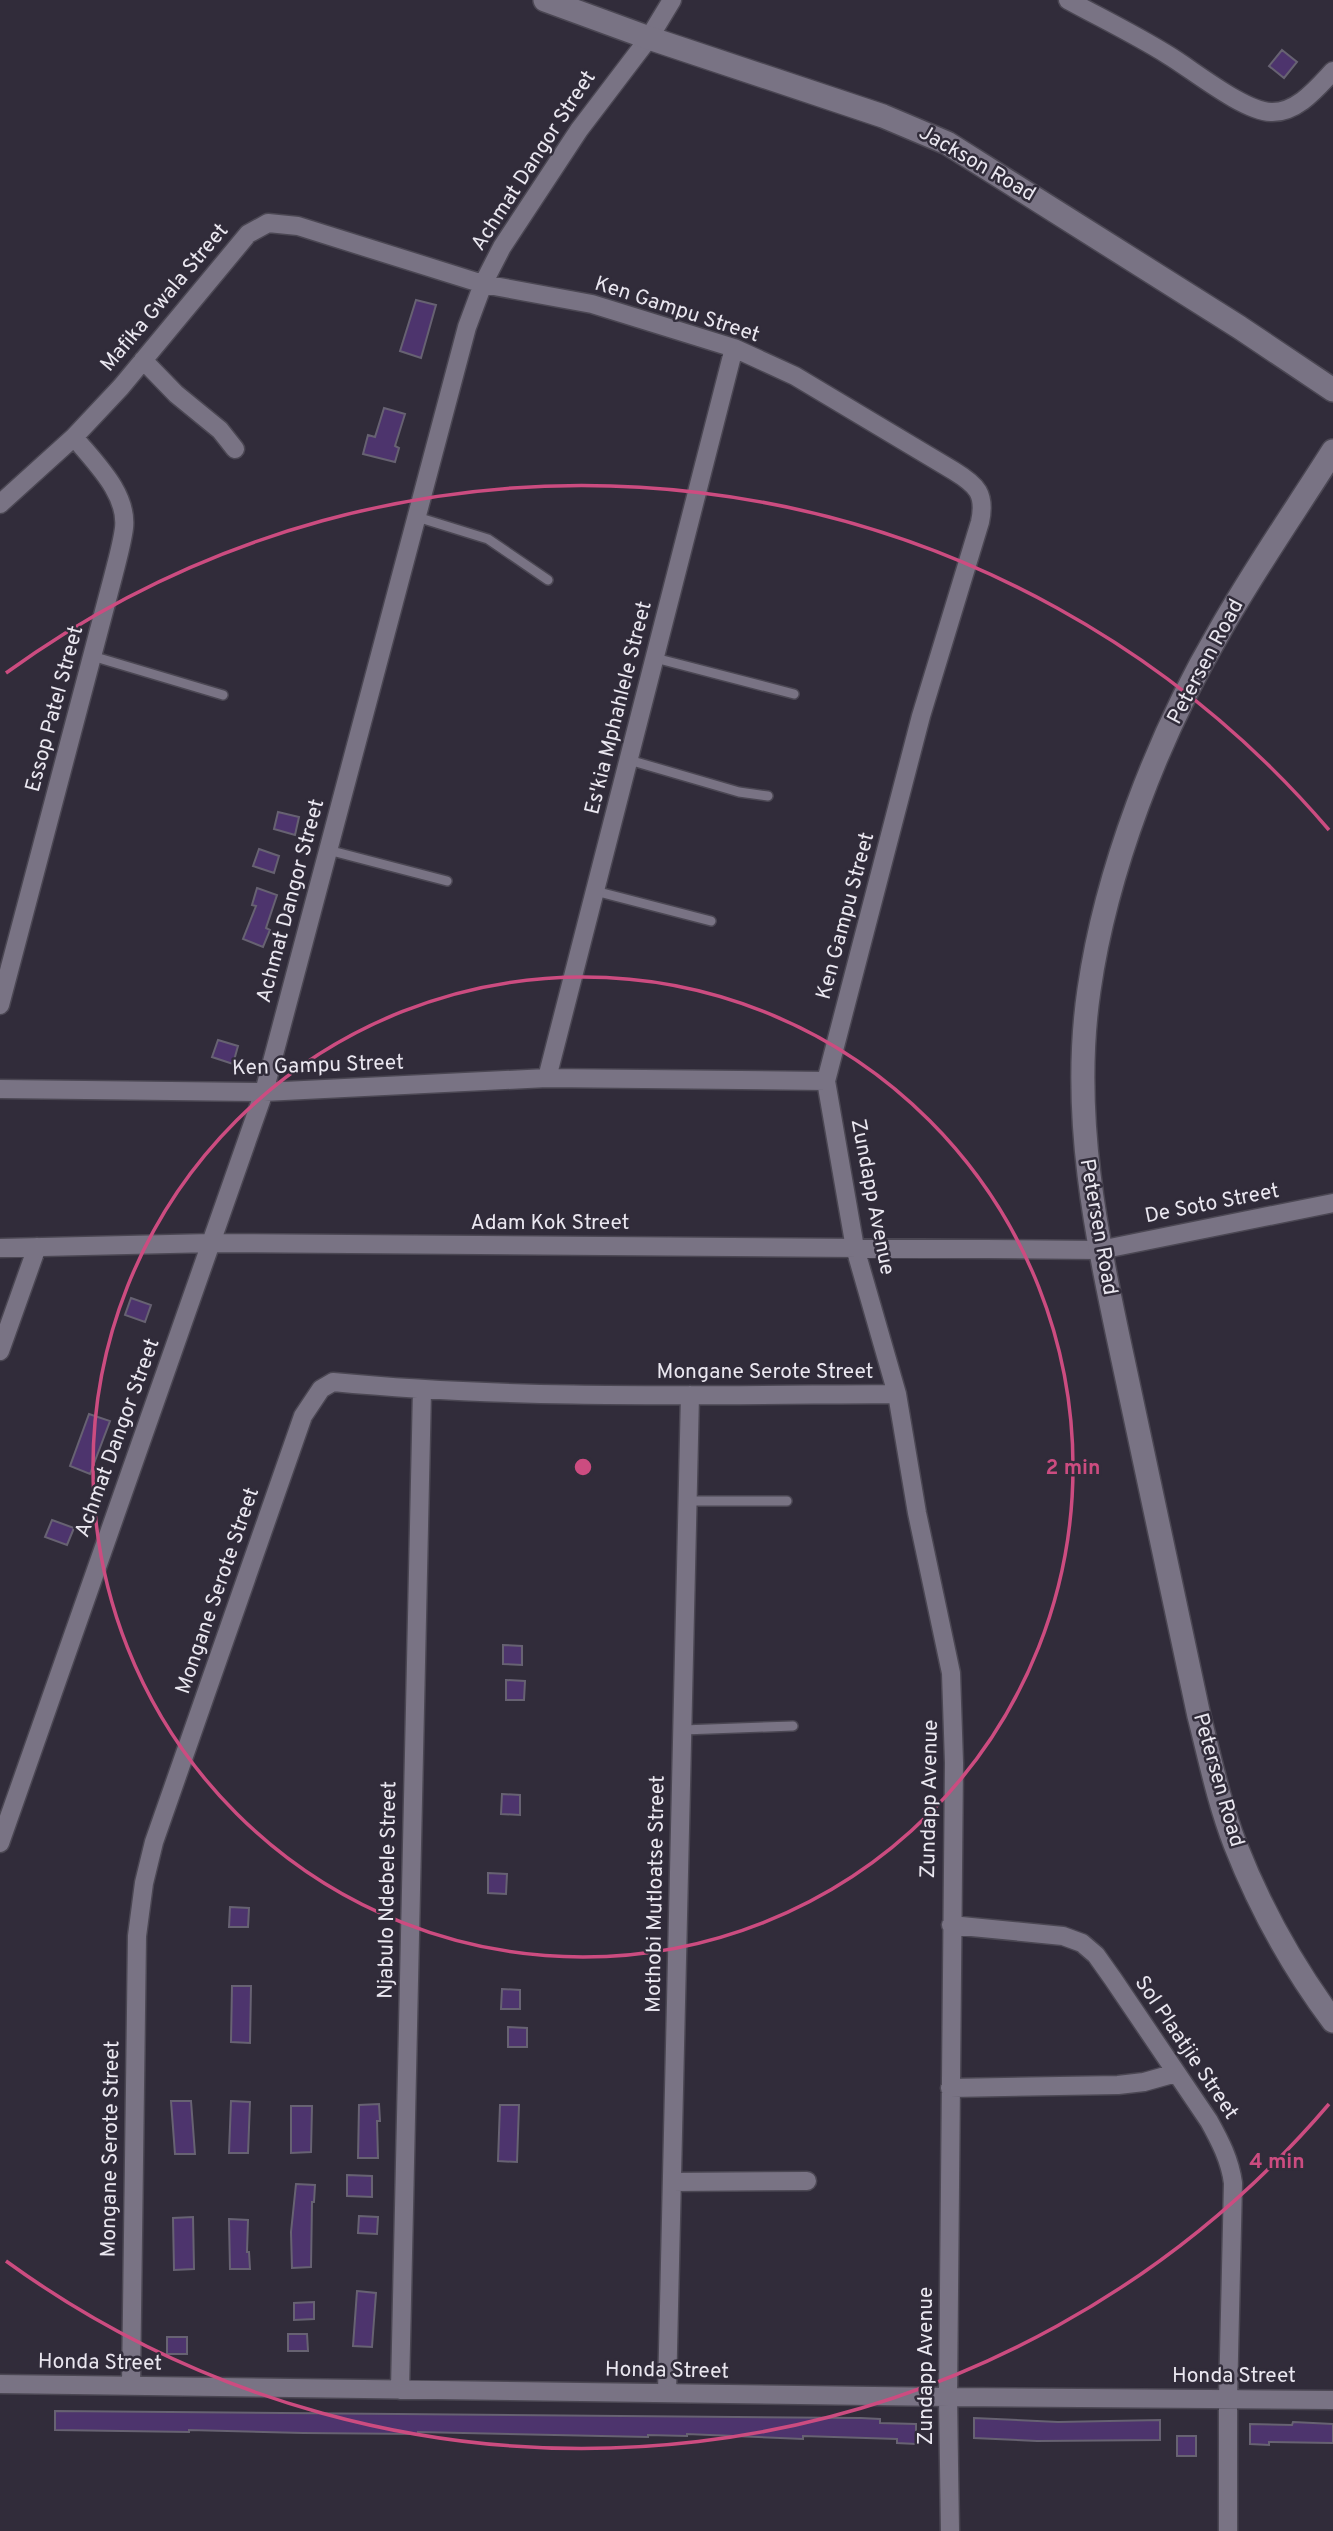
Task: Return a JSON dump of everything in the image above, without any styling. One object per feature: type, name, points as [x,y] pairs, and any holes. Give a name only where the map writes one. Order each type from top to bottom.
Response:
[{"type":"street","name":"Jackson Road","points":[[545,0],[649,38],[883,116],[947,143],[1206,306],[1333,390]]},
{"type":"street","name":"Achmat Dangor Street","points":[[0,1843],[264,1093],[467,327],[483,284],[533,196],[615,79],[649,38],[672,0]]},
{"type":"street","points":[[1068,0],[1167,54],[1253,108],[1271,112],[1283,111],[1296,105],[1333,71]]},
{"type":"street","name":"Mafika Gwala Street","points":[[0,504],[74,437],[143,360],[248,234],[268,223],[298,226],[483,284]]},
{"type":"street","name":"Ken Gampu Street","points":[[0,1089],[264,1093],[547,1078],[826,1081],[921,716],[980,522],[982,499],[977,488],[968,479],[795,376],[734,348],[592,304],[483,284]]},
{"type":"street","name":"Es'kia Mphahlele Street","points":[[547,1078],[734,348]]},
{"type":"street","points":[[143,360],[176,394],[220,430],[235,449]]},
{"type":"street","name":"Essop Patel Street","points":[[0,1005],[124,525],[120,499],[74,437]]},
{"type":"street","name":"Petersen Road","points":[[1333,450],[1217,635],[1175,717],[1133,819],[1112,884],[1089,989],[1082,1074],[1086,1162],[1100,1250],[1199,1716],[1234,1843],[1264,1912],[1286,1952],[1333,2021]]},
{"type":"street","name":"Zundapp Avenue","points":[[826,1081],[855,1248],[897,1394],[917,1513],[951,1673],[954,1763],[948,2397],[950,2531]]},
{"type":"street","name":"De Soto Street","points":[[1100,1250],[1333,1203]]},
{"type":"street","name":"Adam Kok Street","points":[[0,1248],[212,1243],[1100,1250]]},
{"type":"street","points":[[0,1351],[37,1247]]},
{"type":"street","name":"Mongane Serote Street","points":[[131,2386],[137,1936],[144,1883],[154,1842],[303,1416],[321,1389],[333,1382],[422,1390],[690,1395],[897,1394]]},
{"type":"street","name":"Njabulo Ndebele Street","points":[[400,2390],[422,1390]]},
{"type":"street","name":"Mothobi Mutloatse Street","points":[[667,2393],[690,1395]]},
{"type":"street","name":"Sol Plaatjie Street","points":[[951,1925],[1063,1936],[1082,1943],[1096,1955],[1209,2120],[1231,2167],[1233,2183],[1228,2531]]},
{"type":"street","points":[[950,2088],[1118,2085],[1144,2082],[1176,2073]]},
{"type":"street","points":[[672,2182],[807,2181]]},
{"type":"street","name":"Honda Street","points":[[0,2384],[1333,2400]]},
{"type":"lane","points":[[417,517],[488,539],[548,580]]},
{"type":"lane","points":[[92,656],[223,695]]},
{"type":"lane","points":[[655,658],[794,694]]},
{"type":"lane","points":[[629,760],[739,792],[768,796]]},
{"type":"lane","points":[[328,850],[447,881]]},
{"type":"lane","points":[[595,891],[711,921]]},
{"type":"lane","points":[[688,1501],[787,1501]]},
{"type":"lane","points":[[682,1730],[793,1726]]},
{"type":"building","points":[[1282,50],[1297,62],[1284,78],[1269,66]]},
{"type":"building","points":[[416,300],[436,305],[421,358],[400,351]]},
{"type":"building","points":[[384,408],[405,414],[395,446],[399,448],[395,462],[363,454],[368,435],[375,437]]},
{"type":"building","points":[[278,812],[299,817],[295,835],[274,829]]},
{"type":"building","points":[[259,849],[279,856],[274,873],[253,866]]},
{"type":"building","points":[[257,888],[277,895],[266,928],[270,930],[263,947],[243,939],[256,906],[252,905]]},
{"type":"building","points":[[218,1040],[238,1046],[233,1064],[212,1057]]},
{"type":"building","points":[[131,1298],[151,1305],[145,1322],[125,1315]]},
{"type":"building","points":[[89,1414],[110,1421],[90,1474],[70,1466]]},
{"type":"building","points":[[52,1520],[74,1528],[67,1545],[45,1537]]},
{"type":"building","points":[[503,1645],[522,1646],[522,1665],[503,1664]]},
{"type":"building","points":[[506,1680],[525,1681],[524,1700],[506,1700]]},
{"type":"building","points":[[502,1794],[520,1795],[520,1815],[501,1814]]},
{"type":"building","points":[[488,1873],[507,1874],[506,1894],[488,1893]]},
{"type":"building","points":[[230,1907],[249,1908],[248,1927],[229,1927]]},
{"type":"building","points":[[232,1986],[251,1986],[250,2043],[231,2042]]},
{"type":"building","points":[[502,1989],[520,1990],[520,2009],[501,2009]]},
{"type":"building","points":[[508,2027],[527,2028],[527,2047],[508,2047]]},
{"type":"building","points":[[171,2101],[191,2101],[195,2154],[175,2154]]},
{"type":"building","points":[[231,2101],[250,2102],[248,2153],[229,2153]]},
{"type":"building","points":[[379,2104],[378,2158],[358,2158],[359,2105]]},
{"type":"building","points":[[500,2105],[519,2105],[517,2162],[498,2161]]},
{"type":"building","points":[[291,2106],[312,2106],[311,2152],[291,2153]]},
{"type":"building","points":[[347,2175],[372,2176],[372,2197],[347,2196]]},
{"type":"building","points":[[296,2184],[315,2185],[312,2202],[311,2267],[292,2268],[291,2232]]},
{"type":"building","points":[[359,2216],[378,2217],[377,2234],[358,2233]]},
{"type":"building","points":[[193,2217],[194,2269],[174,2270],[173,2218]]},
{"type":"building","points":[[229,2219],[248,2220],[247,2252],[250,2269],[230,2269]]},
{"type":"building","points":[[357,2291],[376,2293],[372,2347],[353,2346]]},
{"type":"building","points":[[314,2302],[314,2319],[294,2320],[294,2303]]},
{"type":"building","points":[[288,2334],[307,2334],[308,2351],[288,2351]]},
{"type":"building","points":[[167,2337],[187,2337],[187,2354],[167,2354]]},
{"type":"building","points":[[55,2411],[861,2418],[880,2419],[880,2423],[916,2424],[916,2444],[897,2443],[897,2439],[803,2436],[803,2439],[687,2434],[648,2437],[418,2432],[55,2430]]},
{"type":"building","points":[[974,2418],[1058,2422],[1160,2420],[1160,2440],[1037,2441],[974,2438]]},
{"type":"building","points":[[1293,2422],[1333,2424],[1333,2443],[1250,2444],[1250,2424],[1292,2425]]},
{"type":"building","points":[[1177,2436],[1196,2436],[1196,2456],[1177,2456]]}]
